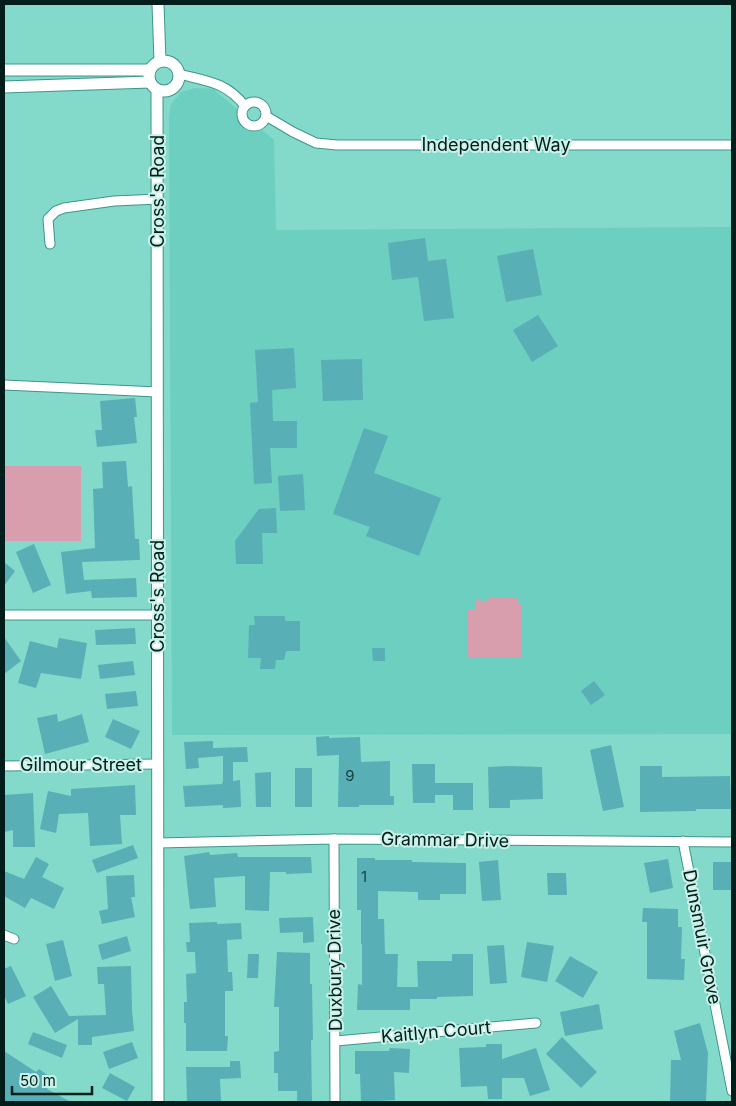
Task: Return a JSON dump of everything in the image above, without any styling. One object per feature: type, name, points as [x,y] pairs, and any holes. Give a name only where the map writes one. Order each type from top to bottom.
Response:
[{"type":"street","points":[[158,4],[160,61]]},
{"type":"street","points":[[4,87],[154,86],[165,92],[175,87],[179,80],[177,69],[170,62],[160,61],[153,65],[150,70],[154,86]]},
{"type":"street","points":[[4,70],[150,70]]},
{"type":"street","points":[[179,74],[213,82],[236,95],[245,106]]},
{"type":"street","name":"Cross's Road","points":[[154,86],[159,199],[158,1102]]},
{"type":"street","points":[[258,102],[265,108],[266,116],[262,123],[254,126],[249,125],[242,116],[245,106],[248,103],[258,102]]},
{"type":"street","name":"Independent Way","points":[[266,116],[316,143],[337,145],[732,145]]},
{"type":"street","points":[[50,244],[48,219],[56,211],[64,208],[114,201],[159,199]]},
{"type":"street","points":[[4,386],[158,392]]},
{"type":"street","points":[[4,616],[158,615]]},
{"type":"street","name":"Gilmour Street","points":[[4,766],[158,764]]},
{"type":"street","name":"Grammar Drive","points":[[158,843],[334,838],[732,842]]},
{"type":"street","name":"Duxbury Drive","points":[[334,838],[336,1102]]},
{"type":"street","name":"Dunsmuir Grove","points":[[682,841],[732,1091]]},
{"type":"street","points":[[4,935],[14,939]]},
{"type":"street","name":"Kaitlyn Court","points":[[336,1041],[536,1023]]},
{"type":"shaded area","points":[[195,88],[213,89],[274,140],[276,230],[732,227],[732,734],[172,735],[169,116],[171,104],[181,92]]},
{"type":"shaded area","points":[[4,466],[81,466],[81,541],[4,541]]},
{"type":"shaded area","points":[[489,597],[518,598],[518,604],[522,604],[521,658],[468,658],[468,610],[475,610],[475,600],[488,601]]},
{"type":"building","points":[[425,238],[428,261],[446,259],[454,318],[424,321],[418,277],[392,280],[388,243]]},
{"type":"building","points":[[533,249],[542,295],[506,302],[497,256]]},
{"type":"building","points":[[538,315],[558,346],[532,362],[513,330]]},
{"type":"building","points":[[294,348],[296,388],[272,390],[273,421],[297,421],[297,448],[270,448],[272,483],[254,484],[250,403],[258,402],[255,350]]},
{"type":"building","points":[[362,359],[363,400],[323,401],[321,360]]},
{"type":"building","points":[[135,398],[137,417],[134,417],[137,443],[97,447],[95,430],[102,430],[100,401]]},
{"type":"building","points":[[364,428],[388,436],[374,473],[441,498],[419,556],[366,536],[370,527],[333,514]]},
{"type":"building","points":[[126,461],[128,487],[132,486],[135,539],[139,539],[140,560],[82,562],[84,580],[136,578],[137,597],[92,598],[91,591],[66,594],[61,552],[95,548],[93,489],[103,488],[102,462]]},
{"type":"building","points":[[303,474],[305,510],[280,511],[278,476]]},
{"type":"building","points":[[276,508],[277,533],[262,533],[263,564],[236,564],[235,541],[259,509]]},
{"type":"building","points":[[34,544],[51,585],[33,593],[16,552]]},
{"type":"building","points":[[4,562],[15,571],[4,586]]},
{"type":"building","points":[[254,616],[285,616],[285,621],[300,621],[300,651],[286,651],[284,660],[276,660],[275,669],[260,669],[261,658],[248,658],[249,625],[255,625]]},
{"type":"building","points":[[135,628],[136,644],[96,645],[95,630]]},
{"type":"building","points":[[4,637],[21,661],[4,674]]},
{"type":"building","points":[[59,638],[87,643],[81,679],[41,673],[36,688],[18,683],[30,641],[57,648]]},
{"type":"building","points":[[372,648],[385,648],[385,661],[373,661]]},
{"type":"building","points":[[133,661],[135,675],[100,679],[98,665]]},
{"type":"building","points":[[594,681],[605,695],[591,705],[581,691]]},
{"type":"building","points":[[136,691],[138,706],[107,709],[105,694]]},
{"type":"building","points":[[57,714],[58,722],[82,714],[89,742],[45,754],[37,718]]},
{"type":"building","points":[[113,719],[140,731],[131,749],[105,737]]},
{"type":"building","points":[[329,736],[329,738],[360,737],[361,762],[390,761],[390,796],[394,796],[394,805],[338,807],[339,755],[317,756],[316,737]]},
{"type":"building","points":[[213,741],[213,748],[247,747],[248,762],[233,762],[233,781],[240,780],[241,807],[223,808],[223,805],[185,807],[183,786],[222,784],[223,756],[198,758],[199,768],[186,769],[184,742]]},
{"type":"building","points":[[611,745],[624,807],[603,811],[590,750]]},
{"type":"building","points":[[412,764],[435,764],[435,783],[473,783],[473,810],[453,810],[453,795],[435,795],[435,803],[413,803]]},
{"type":"building","points":[[640,766],[662,766],[662,777],[730,776],[731,809],[640,812]]},
{"type":"building","points":[[488,767],[542,767],[543,799],[510,800],[510,808],[489,808]]},
{"type":"building","points":[[295,768],[312,768],[312,807],[295,807]]},
{"type":"building","points":[[271,772],[271,807],[256,807],[255,773]]},
{"type":"building","points":[[135,785],[136,815],[120,815],[122,844],[90,846],[88,813],[59,814],[56,833],[40,829],[48,791],[71,796],[71,789]]},
{"type":"building","points":[[33,793],[35,847],[13,847],[13,830],[4,832],[4,795]]},
{"type":"building","points":[[133,845],[138,858],[97,873],[92,860]]},
{"type":"building","points":[[209,852],[210,855],[237,853],[238,857],[311,857],[312,873],[286,874],[286,872],[270,872],[269,911],[245,910],[245,876],[214,878],[216,907],[190,909],[184,856]]},
{"type":"building","points":[[36,857],[49,864],[42,877],[64,888],[54,909],[31,898],[25,908],[4,896],[4,871],[24,879]]},
{"type":"building","points":[[357,858],[466,863],[466,894],[440,894],[440,900],[418,900],[418,892],[378,891],[378,919],[384,919],[385,954],[398,954],[397,987],[418,987],[417,961],[452,961],[452,954],[473,954],[473,996],[410,999],[410,1010],[357,1010],[358,984],[362,985],[362,944],[361,910],[357,910]]},
{"type":"building","points":[[668,859],[673,888],[650,893],[644,863]]},
{"type":"building","points":[[498,860],[501,900],[482,901],[479,862]]},
{"type":"building","points":[[713,862],[732,862],[732,890],[713,890]]},
{"type":"building","points":[[547,873],[566,873],[567,895],[548,895]]},
{"type":"building","points":[[134,875],[135,897],[131,897],[135,917],[102,924],[99,911],[108,909],[106,876]]},
{"type":"building","points":[[643,908],[678,909],[678,927],[682,927],[681,959],[685,959],[684,980],[647,979],[647,922],[642,922]]},
{"type":"building","points":[[313,917],[314,942],[303,943],[303,932],[280,933],[279,918]]},
{"type":"building","points":[[217,922],[217,924],[241,923],[242,939],[227,940],[228,972],[232,972],[233,991],[225,991],[227,1051],[186,1051],[184,1002],[187,1002],[186,974],[196,973],[195,952],[187,952],[186,942],[190,942],[189,923]]},
{"type":"building","points":[[127,936],[131,951],[102,960],[98,945]]},
{"type":"building","points":[[63,940],[72,976],[55,981],[46,944]]},
{"type":"building","points":[[527,942],[554,946],[547,982],[521,977]]},
{"type":"building","points":[[504,945],[507,983],[490,984],[487,946]]},
{"type":"building","points":[[277,952],[310,953],[313,1040],[311,1040],[312,1102],[297,1102],[297,1091],[278,1091],[278,1073],[274,1073],[274,1052],[279,1051],[279,1007],[274,1007]]},
{"type":"building","points":[[248,954],[259,954],[258,978],[247,978]]},
{"type":"building","points":[[570,956],[598,972],[583,998],[555,981]]},
{"type":"building","points":[[11,966],[26,996],[8,1004],[4,995],[4,969]]},
{"type":"building","points":[[131,966],[134,1031],[92,1037],[92,1045],[78,1045],[78,1019],[55,1033],[33,997],[51,986],[69,1016],[106,1015],[104,984],[98,984],[97,967]]},
{"type":"building","points":[[599,1004],[603,1029],[565,1036],[560,1012]]},
{"type":"building","points":[[700,1023],[708,1053],[706,1102],[670,1102],[671,1060],[681,1060],[674,1031]]},
{"type":"building","points":[[33,1032],[67,1045],[62,1058],[28,1044]]},
{"type":"building","points":[[562,1037],[597,1072],[581,1088],[546,1054]]},
{"type":"building","points":[[132,1042],[138,1058],[109,1069],[103,1052]]},
{"type":"building","points":[[486,1044],[502,1044],[502,1059],[536,1048],[550,1090],[530,1096],[524,1078],[502,1078],[502,1099],[488,1099],[487,1086],[461,1087],[459,1048],[486,1047]]},
{"type":"building","points":[[390,1048],[410,1049],[409,1073],[394,1072],[395,1100],[361,1102],[360,1074],[355,1074],[355,1051],[389,1051]]},
{"type":"building","points":[[4,1051],[36,1072],[39,1069],[53,1079],[47,1089],[71,1102],[8,1102],[4,1100]]},
{"type":"building","points":[[230,1061],[240,1061],[241,1078],[220,1079],[221,1102],[187,1102],[186,1067],[230,1067]]},
{"type":"building","points":[[110,1073],[135,1087],[127,1101],[102,1088]]}]
